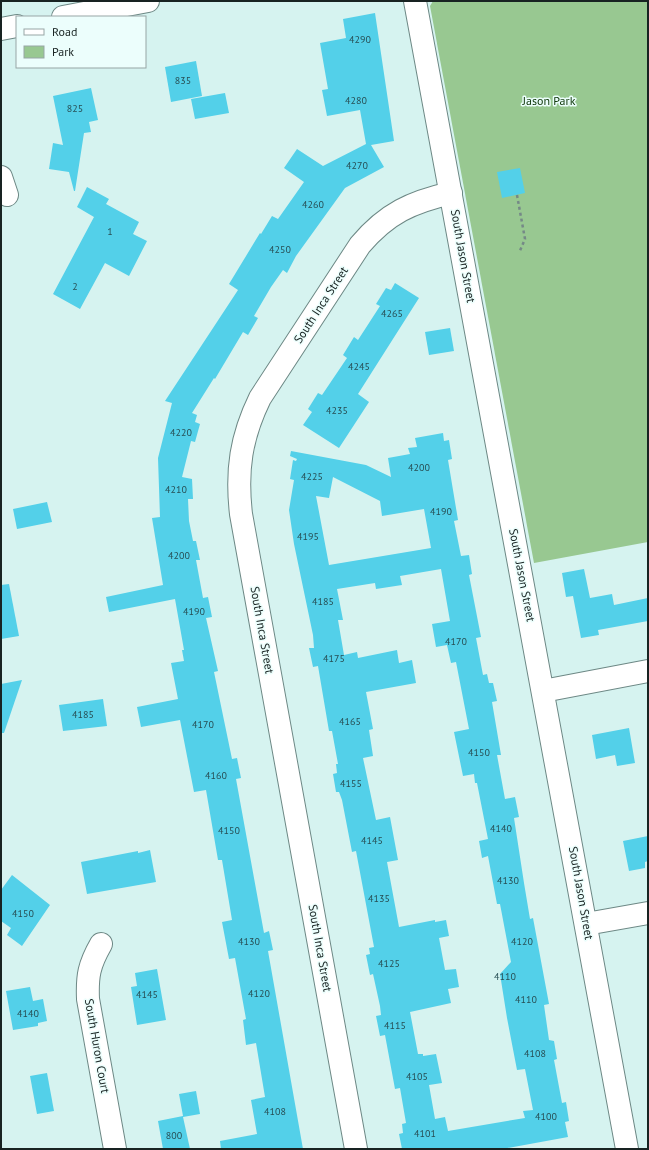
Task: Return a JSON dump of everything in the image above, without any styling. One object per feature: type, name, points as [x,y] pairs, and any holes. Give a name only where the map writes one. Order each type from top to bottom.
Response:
[{"type":"street","points":[[68,16],[148,1]]},
{"type":"street","name":"South Jason Street","points":[[415,1],[544,691],[627,1149]]},
{"type":"street","points":[[1,29],[16,26]]},
{"type":"street","name":"South Inca Street","points":[[356,1149],[241,514],[238,481],[240,460],[251,416],[260,398],[360,245],[378,226],[397,212],[426,199],[451,192]]},
{"type":"street","points":[[544,691],[648,671]]},
{"type":"street","points":[[586,924],[648,912]]},
{"type":"street","name":"South Huron Court","points":[[101,944],[91,961],[87,979],[88,999],[115,1149]]},
{"type":"path","points":[[517,195],[525,239],[519,253]]},
{"type":"green space","name":"Jason Park","points":[[433,1],[648,1],[648,542],[534,563],[430,6]]},
{"type":"building","points":[[375,13],[394,141],[371,145],[384,167],[345,188],[296,256],[287,273],[283,270],[271,287],[254,316],[258,318],[248,335],[243,332],[215,379],[214,378],[192,413],[197,415],[195,422],[200,424],[195,442],[191,441],[182,477],[192,479],[193,499],[188,499],[189,521],[193,541],[196,541],[200,560],[196,560],[203,598],[208,597],[212,617],[206,618],[218,671],[214,672],[232,759],[237,758],[241,778],[236,779],[264,933],[269,931],[273,950],[268,951],[303,1149],[221,1149],[220,1141],[257,1134],[251,1100],[265,1097],[256,1043],[246,1045],[243,1020],[246,1019],[235,958],[229,959],[222,922],[232,920],[222,860],[218,860],[206,790],[194,792],[180,720],[141,727],[137,707],[178,699],[171,663],[184,661],[182,650],[184,650],[175,599],[109,612],[106,597],[163,585],[152,518],[160,517],[158,458],[172,403],[165,401],[238,290],[229,284],[260,233],[261,234],[272,216],[278,219],[304,182],[284,168],[297,149],[323,166],[366,144],[360,110],[327,116],[322,90],[328,89],[320,43],[346,38],[343,19]]},
{"type":"building","points":[[196,61],[202,96],[171,102],[165,67]]},
{"type":"building","points":[[91,88],[98,120],[89,122],[91,132],[84,133],[74,191],[69,172],[49,169],[53,143],[63,145],[53,96]]},
{"type":"building","points":[[225,93],[229,113],[195,119],[191,99]]},
{"type":"building","points":[[520,168],[525,193],[502,198],[497,172]]},
{"type":"building","points":[[87,187],[109,199],[106,204],[139,222],[133,234],[147,241],[129,276],[105,263],[80,309],[53,294],[94,217],[77,207]]},
{"type":"building","points":[[395,283],[419,298],[358,394],[369,402],[339,448],[303,425],[312,412],[308,409],[318,393],[322,395],[347,358],[343,355],[354,337],[358,340],[380,306],[376,304],[386,288],[391,290]]},
{"type":"building","points":[[450,328],[454,351],[429,355],[425,332]]},
{"type":"building","points":[[443,433],[444,441],[449,440],[452,459],[448,460],[458,520],[454,521],[461,556],[469,555],[472,574],[469,575],[481,637],[476,638],[483,675],[487,674],[489,683],[493,683],[497,701],[492,702],[501,755],[497,755],[505,799],[515,797],[519,817],[514,818],[530,919],[533,918],[549,1004],[544,1005],[549,1040],[554,1041],[557,1059],[554,1060],[562,1103],[566,1102],[569,1121],[565,1122],[568,1137],[502,1149],[402,1149],[399,1134],[403,1133],[402,1124],[406,1123],[400,1088],[395,1089],[385,1035],[380,1036],[376,1016],[381,1015],[380,1006],[373,974],[370,975],[366,955],[370,954],[369,948],[374,947],[356,851],[352,852],[342,800],[339,792],[336,792],[333,774],[337,773],[336,764],[338,764],[332,731],[329,731],[318,666],[313,667],[309,648],[314,648],[313,635],[294,544],[289,510],[294,480],[290,479],[293,460],[296,461],[297,459],[290,456],[291,451],[366,465],[391,477],[388,458],[410,454],[408,448],[417,447],[415,438]],"holes":[[[333,477],[380,501],[382,516],[424,509],[431,548],[329,565],[316,496],[329,498]],[[441,569],[450,621],[432,624],[436,647],[447,645],[451,663],[456,662],[469,729],[454,732],[463,776],[474,774],[475,783],[477,783],[488,839],[479,841],[482,858],[488,856],[497,904],[500,904],[511,962],[500,974],[507,1018],[517,1070],[525,1069],[533,1110],[523,1111],[525,1118],[448,1131],[445,1117],[435,1119],[429,1085],[442,1083],[436,1054],[423,1056],[423,1054],[418,1054],[410,1012],[451,1003],[448,989],[459,987],[456,969],[445,970],[439,938],[449,936],[446,920],[435,922],[435,920],[399,927],[387,862],[398,860],[390,817],[376,820],[363,758],[373,756],[369,730],[373,729],[366,692],[416,683],[412,660],[399,663],[397,650],[358,658],[357,652],[344,655],[338,620],[343,620],[337,589],[375,583],[376,589],[402,585],[400,576]]]},
{"type":"building","points":[[47,502],[52,522],[17,529],[13,509]]},
{"type":"building","points":[[584,569],[590,598],[612,594],[614,605],[648,598],[648,621],[598,630],[599,635],[581,638],[573,596],[566,597],[562,573]]},
{"type":"building","points":[[9,584],[19,636],[1,639],[1,585]]},
{"type":"building","points":[[22,680],[4,733],[1,733],[1,684]]},
{"type":"building","points":[[103,699],[107,726],[63,731],[59,705]]},
{"type":"building","points":[[629,728],[635,763],[617,766],[615,755],[596,759],[592,735]]},
{"type":"building","points":[[648,836],[648,861],[645,862],[645,868],[629,871],[623,841]]},
{"type":"building","points":[[150,850],[156,882],[87,894],[81,862]]},
{"type":"building","points":[[12,875],[50,905],[22,946],[7,935],[11,928],[1,921],[1,890]]},
{"type":"building","points":[[157,969],[166,1020],[137,1025],[131,987],[137,986],[135,973]]},
{"type":"building","points":[[30,987],[33,1001],[43,999],[47,1021],[38,1023],[38,1026],[13,1030],[6,991]]},
{"type":"building","points":[[47,1073],[54,1111],[37,1114],[30,1076]]},
{"type":"building","points":[[196,1091],[200,1114],[183,1117],[190,1149],[163,1149],[158,1121],[183,1116],[179,1094]]}]
